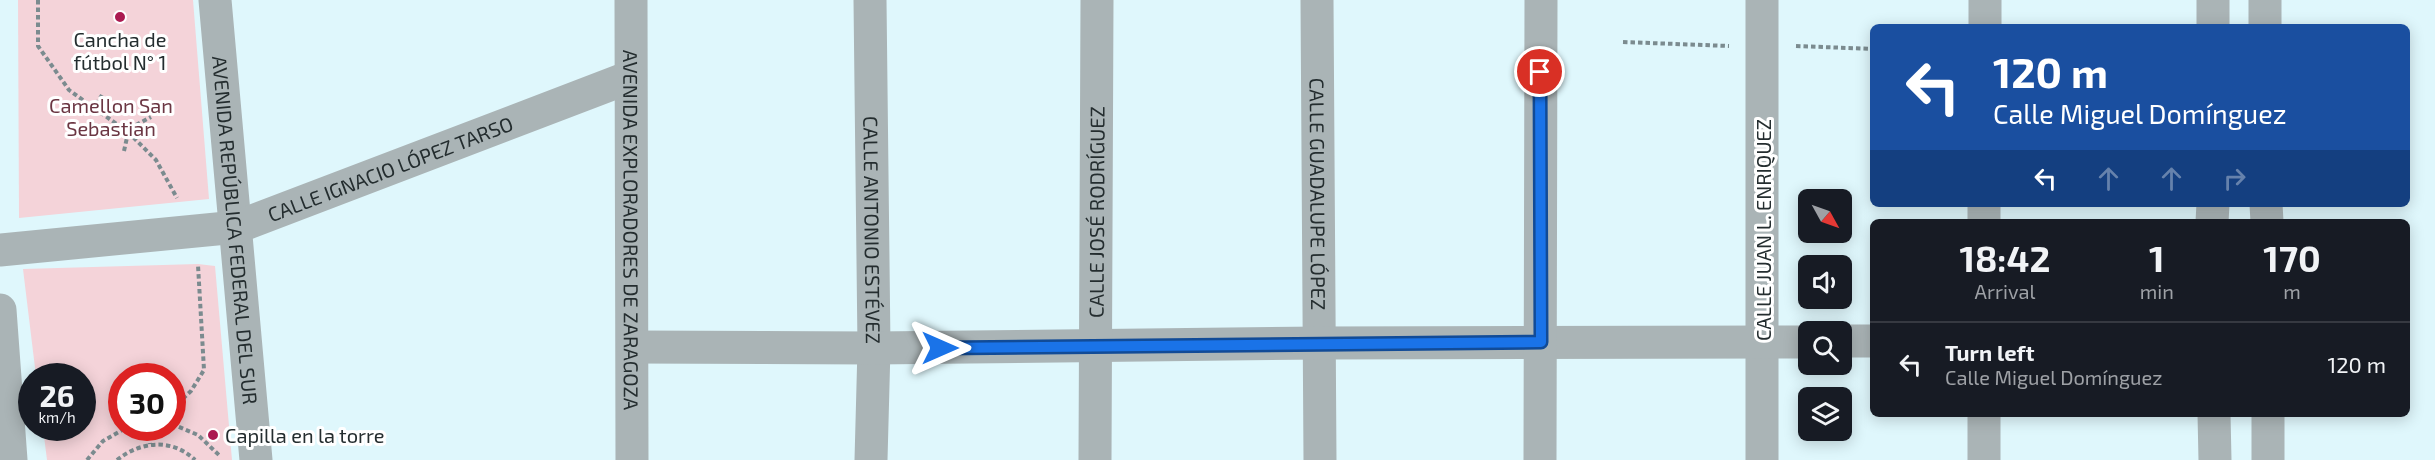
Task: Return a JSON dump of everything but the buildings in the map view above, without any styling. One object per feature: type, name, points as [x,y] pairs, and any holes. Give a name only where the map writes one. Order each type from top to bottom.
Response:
[{"type":"street","name":"AVENIDA REPÚBLICA FEDERAL DEL SUR","points":[[215,0],[256,460]]},
{"type":"street","name":"AVENIDA EXPLORADORES DE ZARAGOZA","points":[[631,0],[632,460]]},
{"type":"street","name":"CALLE ANTONIO ESTÉVEZ","points":[[870,0],[874,348],[871,460]]},
{"type":"street","name":"CALLE JOSÉ RODRÍGUEZ","points":[[1095,460],[1097,0]]},
{"type":"street","name":"CALLE GUADALUPE LÓPEZ","points":[[1317,0],[1320,460]]},
{"type":"street","points":[[1540,0],[1540,460]]},
{"type":"street","name":"CALLE JUAN L. ENRIQUEZ","points":[[1762,0],[1762,460]]},
{"type":"street","points":[[1985,0],[1985,24]]},
{"type":"street","points":[[2213,0],[2213,24]]},
{"type":"street","points":[[2265,0],[2265,24]]},
{"type":"street","name":"CALLE IGNACIO LÓPEZ TARSO","points":[[0,250],[237,227],[630,77]]},
{"type":"street","points":[[0,310],[11,460]]},
{"type":"street","points":[[1852,342],[1870,341]]},
{"type":"street","points":[[633,347],[874,348],[1321,343],[1798,342]]},
{"type":"street","points":[[1984,417],[1984,460]]},
{"type":"street","points":[[2214,417],[2215,460]]},
{"type":"street","points":[[2268,417],[2268,460]]},
{"type":"path","points":[[38,0],[38,46],[69,90],[128,132],[156,160],[180,202]]},
{"type":"path","points":[[94,108],[102,95]]},
{"type":"path","points":[[123,152],[128,132],[132,127],[151,117]]},
{"type":"path","points":[[186,396],[204,370],[198,264]]},
{"type":"path","points":[[186,430],[198,435],[214,449],[222,460]]},
{"type":"path","points":[[87,460],[108,438]]},
{"type":"path","points":[[117,460],[133,449],[150,444],[167,445],[191,459]]},
{"type":"green space","name":"Camellon San Sebastian","points":[[18,0],[193,0],[209,199],[19,218]]},
{"type":"green space","points":[[198,264],[215,266],[232,460],[47,460],[45,441],[96,441],[96,363],[34,363],[23,269]]},
{"type":"place","name":"Cancha de fútbol N° 1","points":[[120,17]]},
{"type":"place","name":"Capilla en la torre","points":[[213,435]]},
{"type":"route","points":[[940,348],[1541,342],[1540,72]]}]
